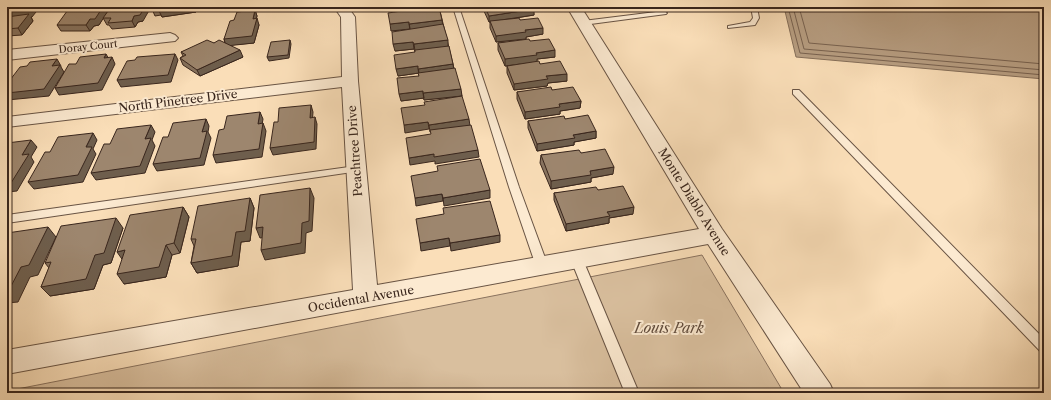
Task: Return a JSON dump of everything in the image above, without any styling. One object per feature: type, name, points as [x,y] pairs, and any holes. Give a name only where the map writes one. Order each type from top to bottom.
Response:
[{"type":"street","name":"Peachtree Drive","points":[[341,7],[348,17],[350,81],[366,298]]},
{"type":"street","name":"Monte Diablo Avenue","points":[[579,15],[714,235],[820,393]]},
{"type":"street","name":"Doray Court","points":[[7,55],[170,38]]},
{"type":"street","name":"North Pinetree Drive","points":[[7,122],[350,81]]},
{"type":"street","name":"Occidental Avenue","points":[[7,362],[714,235]]},
{"type":"lane","points":[[456,7],[514,187],[542,266]]},
{"type":"lane","points":[[745,7],[756,18]]},
{"type":"lane","points":[[730,27],[752,24],[756,18],[754,7]]},
{"type":"lane","points":[[579,15],[664,13]]},
{"type":"lane","points":[[796,92],[1044,347]]},
{"type":"lane","points":[[7,219],[356,169]]},
{"type":"lane","points":[[577,260],[632,393]]},
{"type":"green space","name":"Louis Park","points":[[702,255],[784,393],[7,393],[7,391]]},
{"type":"water","points":[[784,7],[1044,7],[1044,79],[796,57]]},
{"type":"building","points":[[7,7],[31,7],[28,10],[7,12]]},
{"type":"building","points":[[70,7],[103,7],[95,19],[90,19],[86,25],[57,25]]},
{"type":"building","points":[[111,7],[145,7],[140,15],[134,16],[132,21],[108,23],[111,18],[103,18]]},
{"type":"building","points":[[153,7],[184,7],[159,11],[160,9],[152,9]]},
{"type":"building","points":[[428,7],[439,7],[442,20],[409,24],[409,22],[390,24],[388,13]]},
{"type":"building","points":[[485,7],[533,7],[534,9],[489,16]]},
{"type":"building","points":[[255,10],[253,19],[257,18],[252,36],[224,39],[230,21],[234,20],[237,12]]},
{"type":"building","points":[[29,14],[18,28],[7,29],[7,17]]},
{"type":"building","points":[[519,18],[520,20],[538,18],[543,28],[496,36],[490,21]]},
{"type":"building","points":[[443,24],[448,40],[414,44],[413,42],[393,44],[392,32]]},
{"type":"building","points":[[529,39],[530,41],[549,39],[555,50],[536,53],[537,55],[505,59],[498,43]]},
{"type":"building","points":[[207,40],[214,43],[219,40],[240,50],[197,70],[180,58],[186,55],[181,52]]},
{"type":"building","points":[[290,40],[288,55],[267,57],[271,42]]},
{"type":"building","points":[[449,46],[453,64],[418,69],[418,66],[396,69],[394,55],[415,52],[415,50]]},
{"type":"building","points":[[106,54],[104,58],[112,57],[98,83],[55,88],[69,64],[76,64],[80,57]]},
{"type":"building","points":[[175,54],[168,75],[117,80],[127,61],[135,60],[137,57]]},
{"type":"building","points":[[57,59],[52,66],[60,65],[44,89],[7,93],[7,84],[20,67],[27,66],[30,62]]},
{"type":"building","points":[[539,61],[540,64],[560,61],[567,74],[546,76],[548,79],[514,84],[507,66]]},
{"type":"building","points":[[455,68],[461,89],[399,94],[397,78],[419,76],[418,73]]},
{"type":"building","points":[[551,87],[552,90],[573,87],[581,101],[559,104],[560,107],[525,112],[517,92]]},
{"type":"building","points":[[462,96],[469,119],[429,125],[428,122],[404,125],[401,108],[425,105],[424,102]]},
{"type":"building","points":[[311,105],[310,118],[315,117],[314,142],[270,148],[274,122],[278,122],[279,108]]},
{"type":"building","points":[[260,112],[258,124],[263,123],[259,149],[213,155],[219,130],[224,129],[227,116]]},
{"type":"building","points":[[588,115],[596,131],[573,135],[575,138],[537,144],[528,121],[564,116],[565,119]]},
{"type":"building","points":[[206,119],[202,132],[207,131],[200,158],[153,164],[163,137],[168,137],[173,123]]},
{"type":"building","points":[[151,125],[145,139],[151,138],[140,166],[91,173],[104,144],[110,144],[117,129]]},
{"type":"building","points":[[471,125],[478,150],[434,157],[434,154],[409,158],[406,138],[431,134],[430,130]]},
{"type":"building","points":[[93,133],[86,147],[92,147],[78,175],[28,182],[45,152],[50,152],[58,137]]},
{"type":"building","points":[[31,140],[22,155],[29,154],[11,183],[7,184],[7,143]]},
{"type":"building","points":[[605,149],[614,167],[590,171],[591,175],[551,181],[541,155],[579,150],[581,153]]},
{"type":"building","points":[[480,159],[490,190],[443,198],[442,194],[415,198],[411,176],[438,171],[437,166]]},
{"type":"building","points":[[623,186],[634,207],[607,212],[610,216],[566,224],[554,193],[596,187],[598,190]]},
{"type":"building","points":[[310,188],[309,221],[302,223],[301,243],[261,250],[263,227],[256,228],[260,195]]},
{"type":"building","points":[[250,198],[245,231],[236,232],[232,256],[191,263],[196,239],[191,239],[198,206]]},
{"type":"building","points":[[490,201],[500,235],[450,243],[449,238],[420,243],[416,219],[444,214],[443,208]]},
{"type":"building","points":[[183,207],[174,243],[166,245],[159,267],[117,274],[125,250],[117,252],[130,215]]},
{"type":"building","points":[[116,218],[104,253],[95,255],[86,279],[41,287],[51,262],[45,263],[61,226]]},
{"type":"building","points":[[48,227],[29,265],[21,267],[7,292],[7,233]]}]
